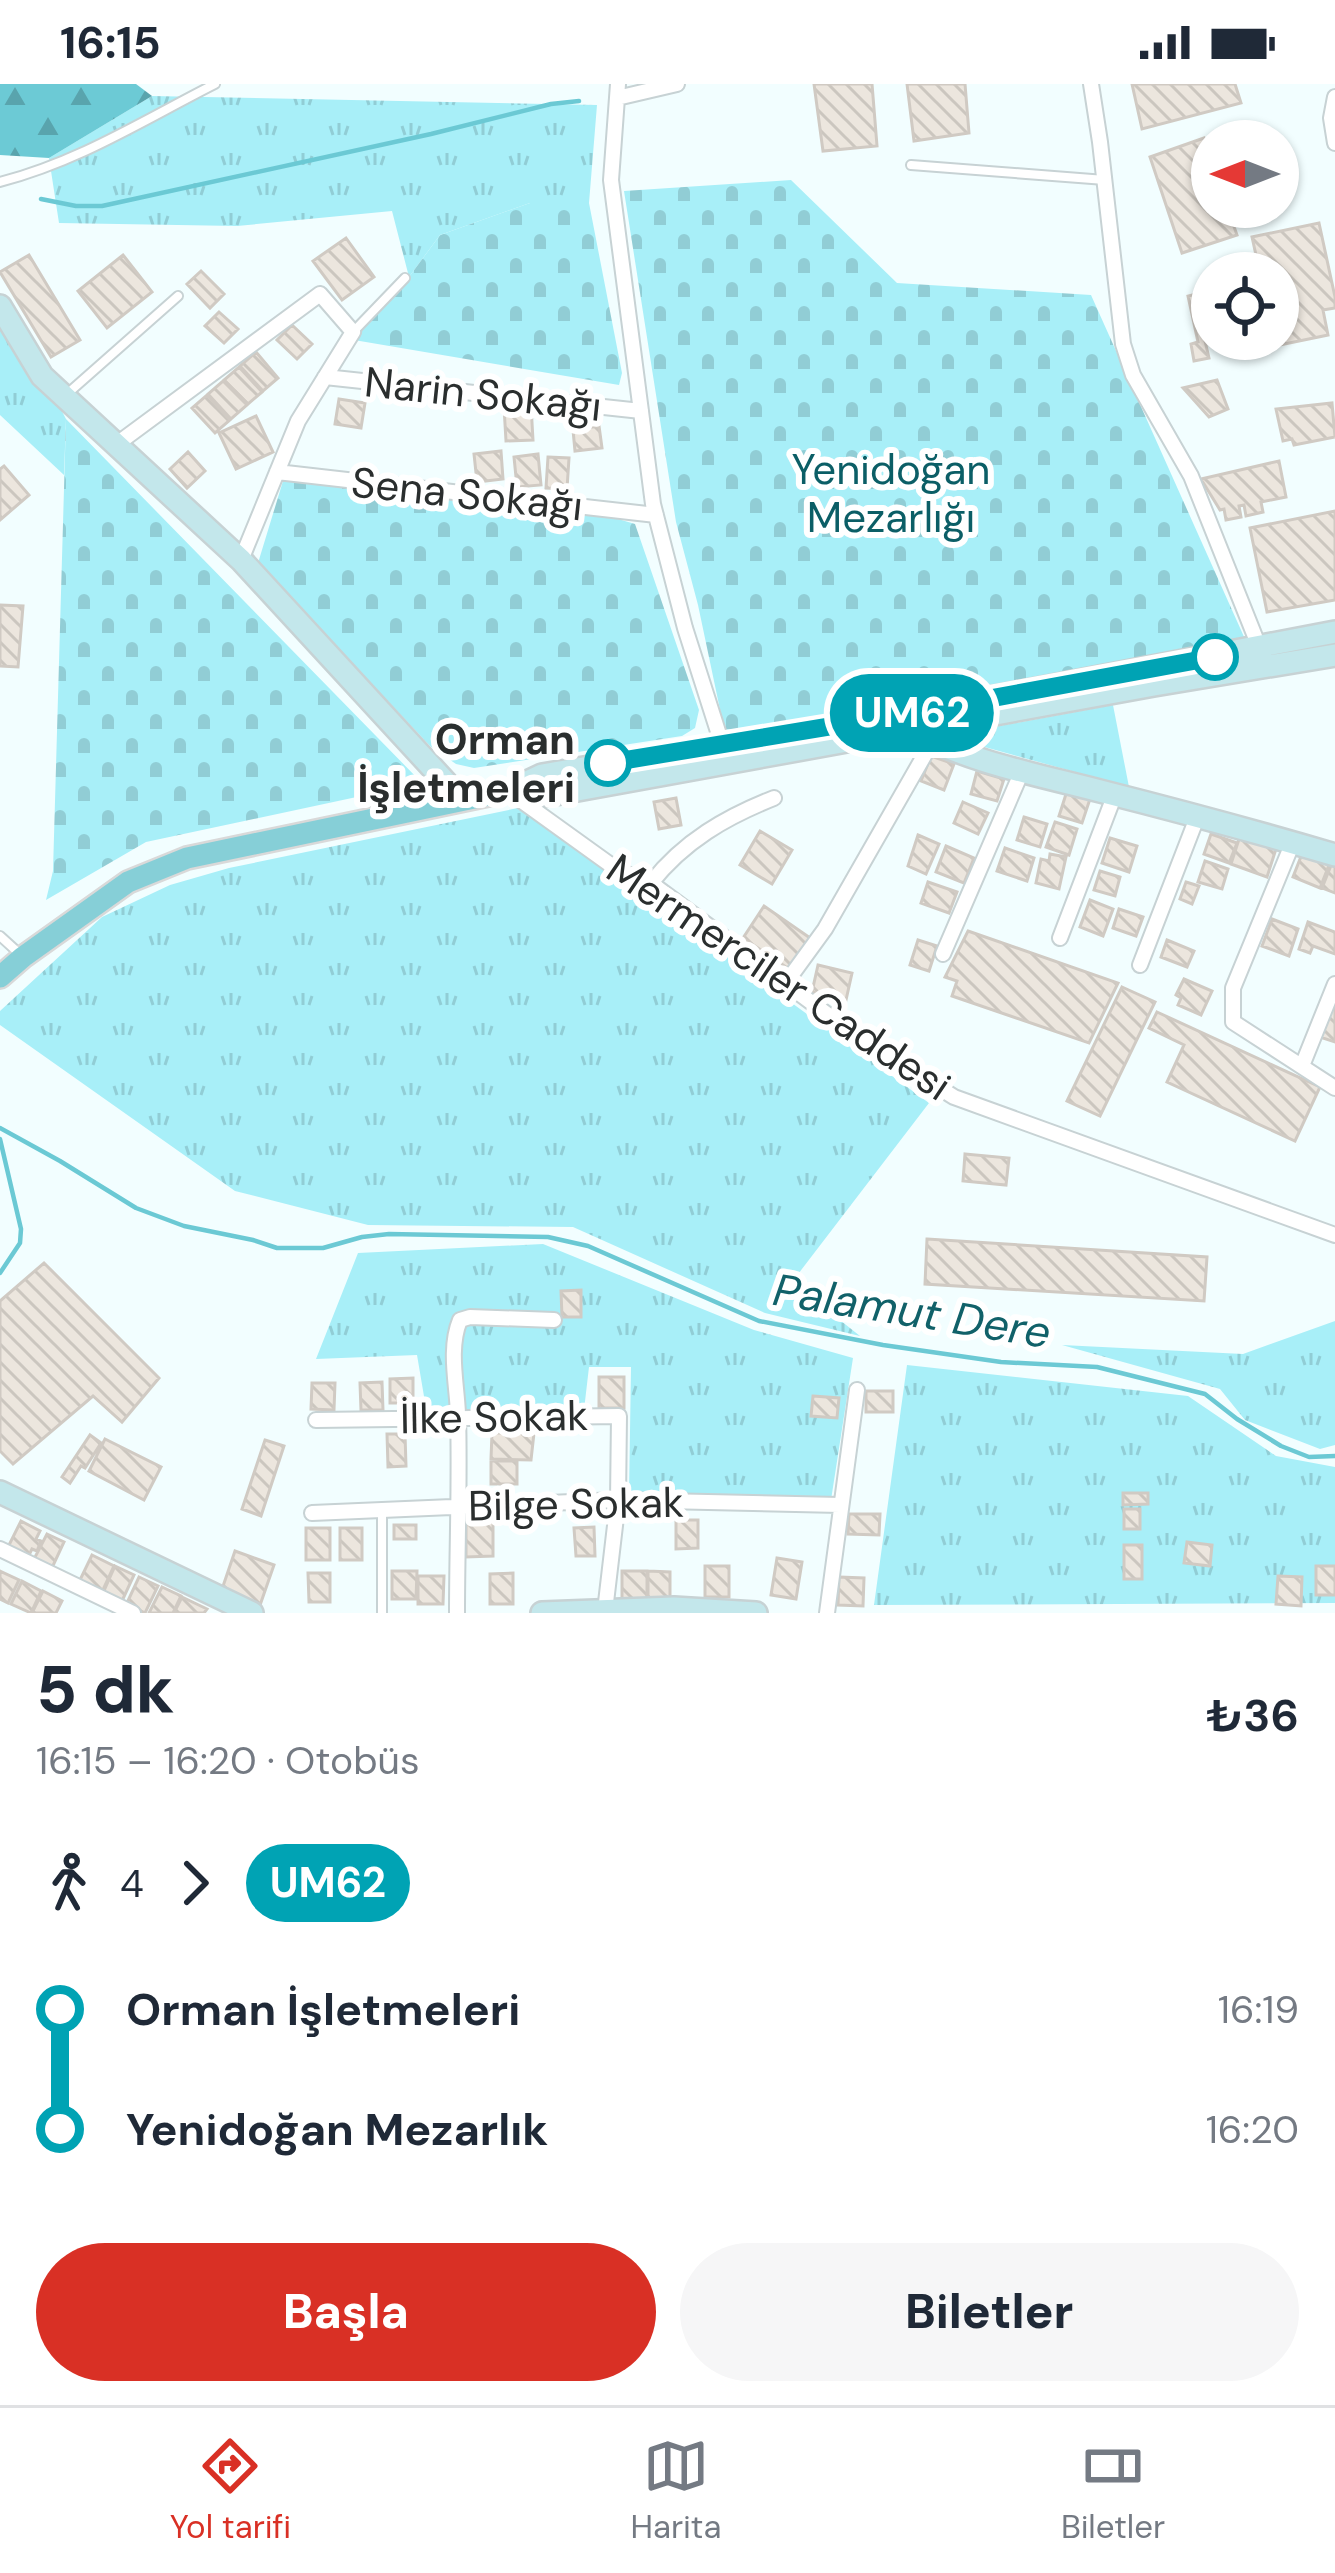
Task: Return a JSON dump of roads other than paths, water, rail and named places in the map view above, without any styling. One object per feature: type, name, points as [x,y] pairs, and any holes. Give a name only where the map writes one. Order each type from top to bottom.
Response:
[{"type":"main road","points":[[0,306],[42,376],[241,560],[462,800]]},
{"type":"main road","points":[[919,729],[1335,632]]},
{"type":"main road","points":[[1,977],[128,882],[187,858],[508,791],[542,775],[919,729],[1335,655]]},
{"type":"main road","points":[[919,729],[1022,771],[1335,854]]},
{"type":"main road","points":[[0,1492],[252,1613]]},
{"type":"main road","points":[[542,1613],[674,1608],[756,1613]]},
{"type":"street","points":[[677,84],[617,91],[611,180],[656,515],[722,754]]},
{"type":"street","points":[[1090,84],[1124,344],[1133,375],[1191,476],[1260,649]]},
{"type":"street","points":[[1335,97],[1331,118],[1335,143]]},
{"type":"street","points":[[117,444],[320,294],[353,332],[298,421],[241,560]]},
{"type":"street","name":"Narin Sokağı","points":[[325,377],[641,411]]},
{"type":"street","name":"Sena Sokağı","points":[[277,472],[656,515]]},
{"type":"street","points":[[784,984],[825,929],[919,729]]},
{"type":"street","points":[[943,953],[1022,771]]},
{"type":"street","name":"Mermerciler Caddesi","points":[[508,791],[619,872],[651,883],[855,1035],[954,1097],[1335,1234]]},
{"type":"street","points":[[1060,938],[1115,794]]},
{"type":"street","points":[[651,883],[671,858],[706,832],[774,798]]},
{"type":"street","points":[[1140,965],[1198,815]]},
{"type":"street","points":[[1293,842],[1232,988],[1233,1022],[1335,1088]]},
{"type":"street","points":[[1301,1066],[1335,984]]},
{"type":"street","points":[[457,1613],[456,1330],[460,1320],[470,1317],[554,1320]]},
{"type":"street","points":[[827,1613],[856,1390]]},
{"type":"street","name":"İlke Sokak","points":[[316,1420],[619,1416],[618,1501],[605,1611]]},
{"type":"street","name":"Bilge Sokak","points":[[311,1513],[618,1501],[840,1504]]},
{"type":"street","points":[[0,1549],[133,1613]]},
{"type":"lane","points":[[0,182],[94,149],[215,84]]},
{"type":"lane","points":[[910,165],[1105,180]]},
{"type":"lane","points":[[353,332],[405,278]]},
{"type":"lane","points":[[64,396],[178,296]]},
{"type":"lane","points":[[0,936],[23,957]]},
{"type":"lane","points":[[382,1510],[382,1613]]},
{"type":"waterway","name":"Palamut Dere","points":[[41,199],[102,206],[579,101]]},
{"type":"waterway","name":"Palamut Dere","points":[[0,1128],[136,1208],[184,1226],[277,1248],[323,1248],[389,1234],[548,1237],[588,1246],[759,1321],[1001,1362],[1097,1367],[1205,1394],[1281,1446],[1309,1457],[1335,1456]]},
{"type":"waterway","points":[[0,1139],[21,1229],[20,1243],[0,1273]]},
{"type":"place","name":"Orman İşletmeleri","points":[[608,763]]},
{"type":"park label","name":"Yenidoğan Mezarlığı","points":[[891,493]]}]
